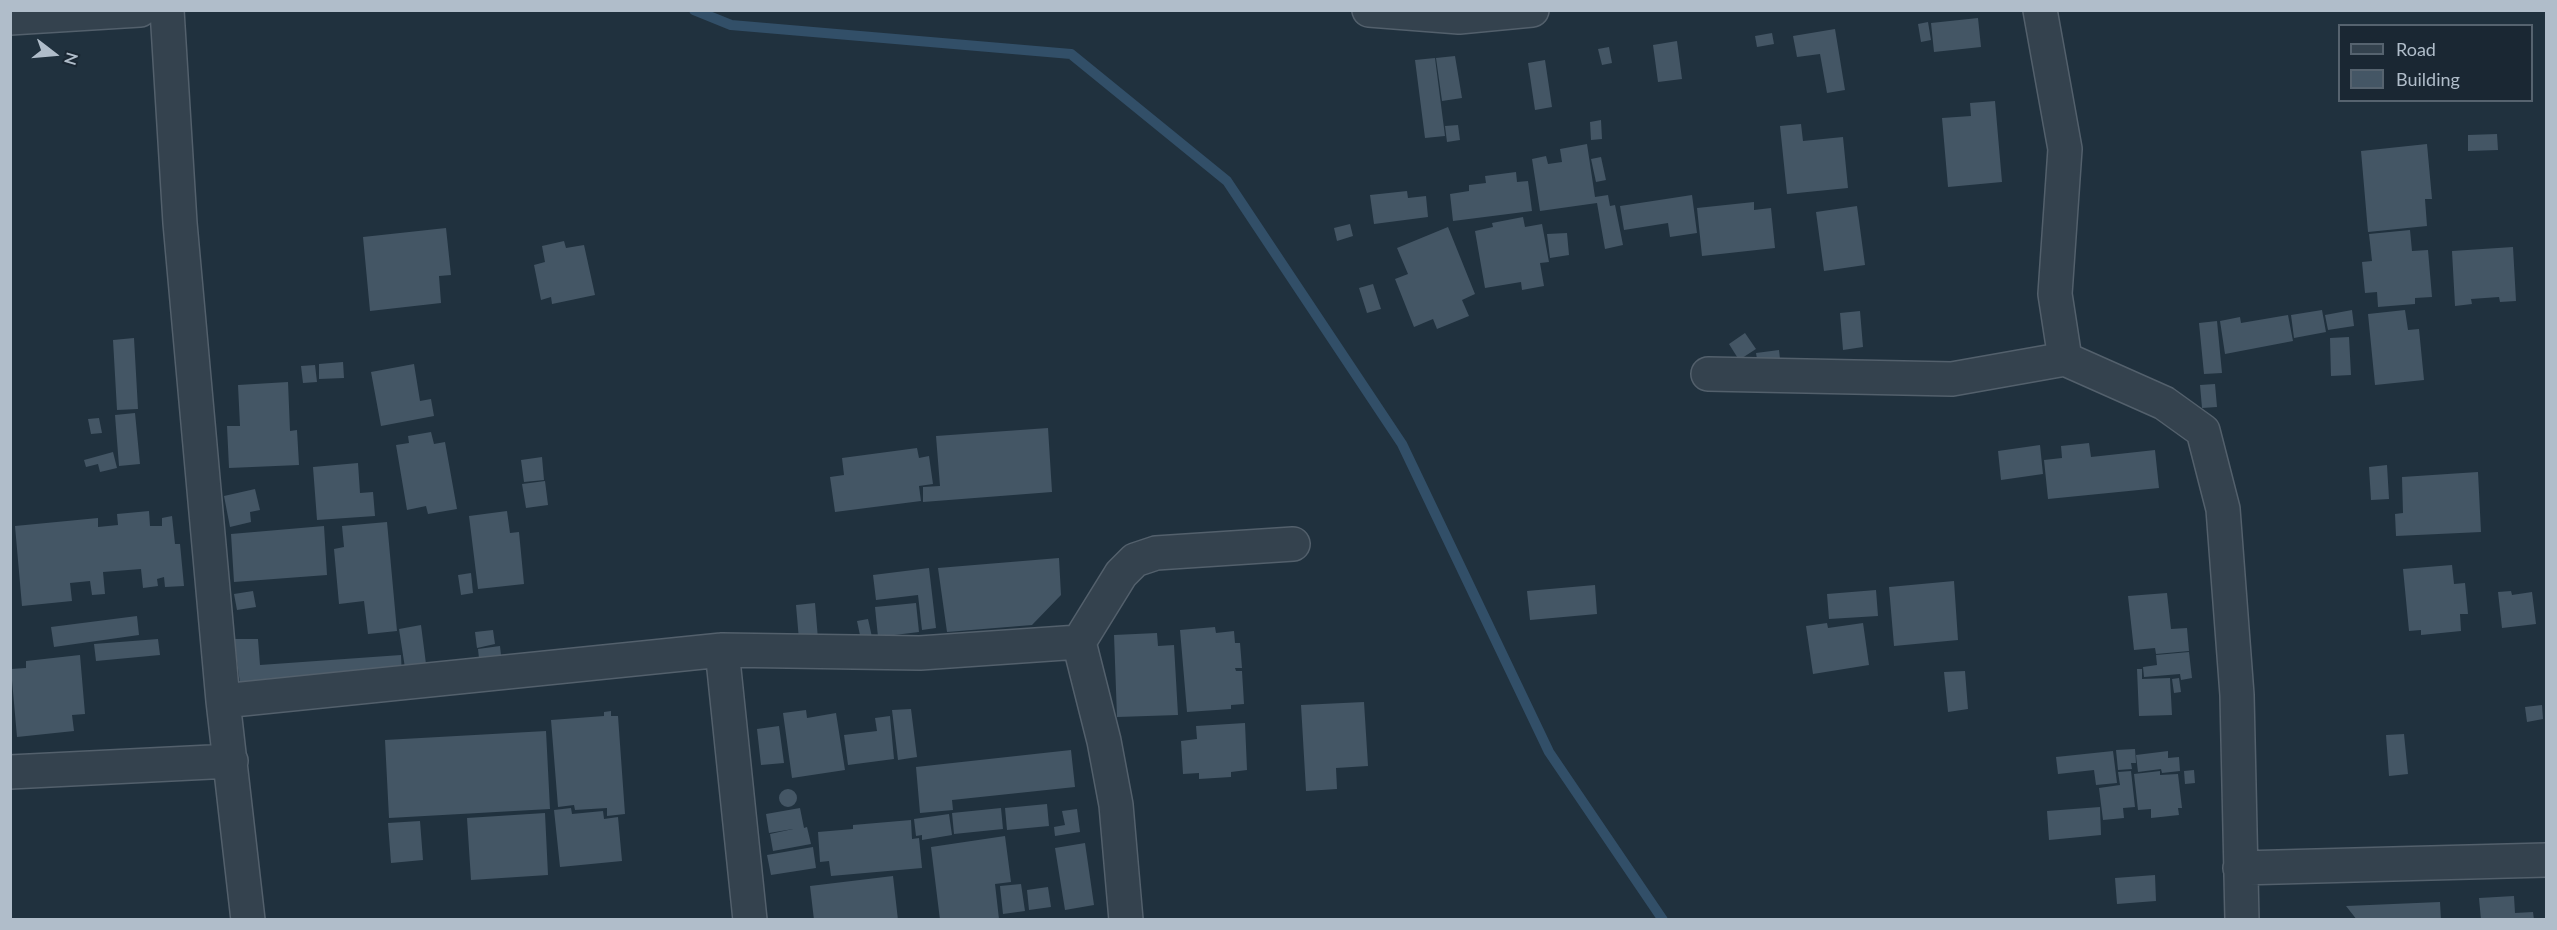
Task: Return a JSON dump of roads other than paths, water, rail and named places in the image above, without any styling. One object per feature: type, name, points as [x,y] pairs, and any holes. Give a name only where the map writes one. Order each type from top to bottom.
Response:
[{"type":"street","points":[[23,15],[140,10]]},
{"type":"street","points":[[167,10],[180,222],[223,701],[248,920]]},
{"type":"street","points":[[1369,10],[1459,14],[1532,10]]},
{"type":"street","points":[[2040,10],[2066,148],[2055,294],[2065,359]]},
{"type":"street","points":[[1708,374],[1952,379],[2065,359],[2164,403],[2203,431],[2223,509],[2237,695],[2242,920]]},
{"type":"street","points":[[1126,920],[1116,805],[1104,741],[1079,642],[1121,574],[1135,560],[1156,553],[1293,544]]},
{"type":"street","points":[[223,701],[722,650],[920,653],[1079,642]]},
{"type":"street","points":[[722,650],[750,920]]},
{"type":"street","points":[[10,772],[231,761]]},
{"type":"street","points":[[2240,868],[2547,860]]},
{"type":"waterway","points":[[694,10],[731,25],[1071,54],[1227,181],[1402,444],[1549,752],[1663,920]]}]
